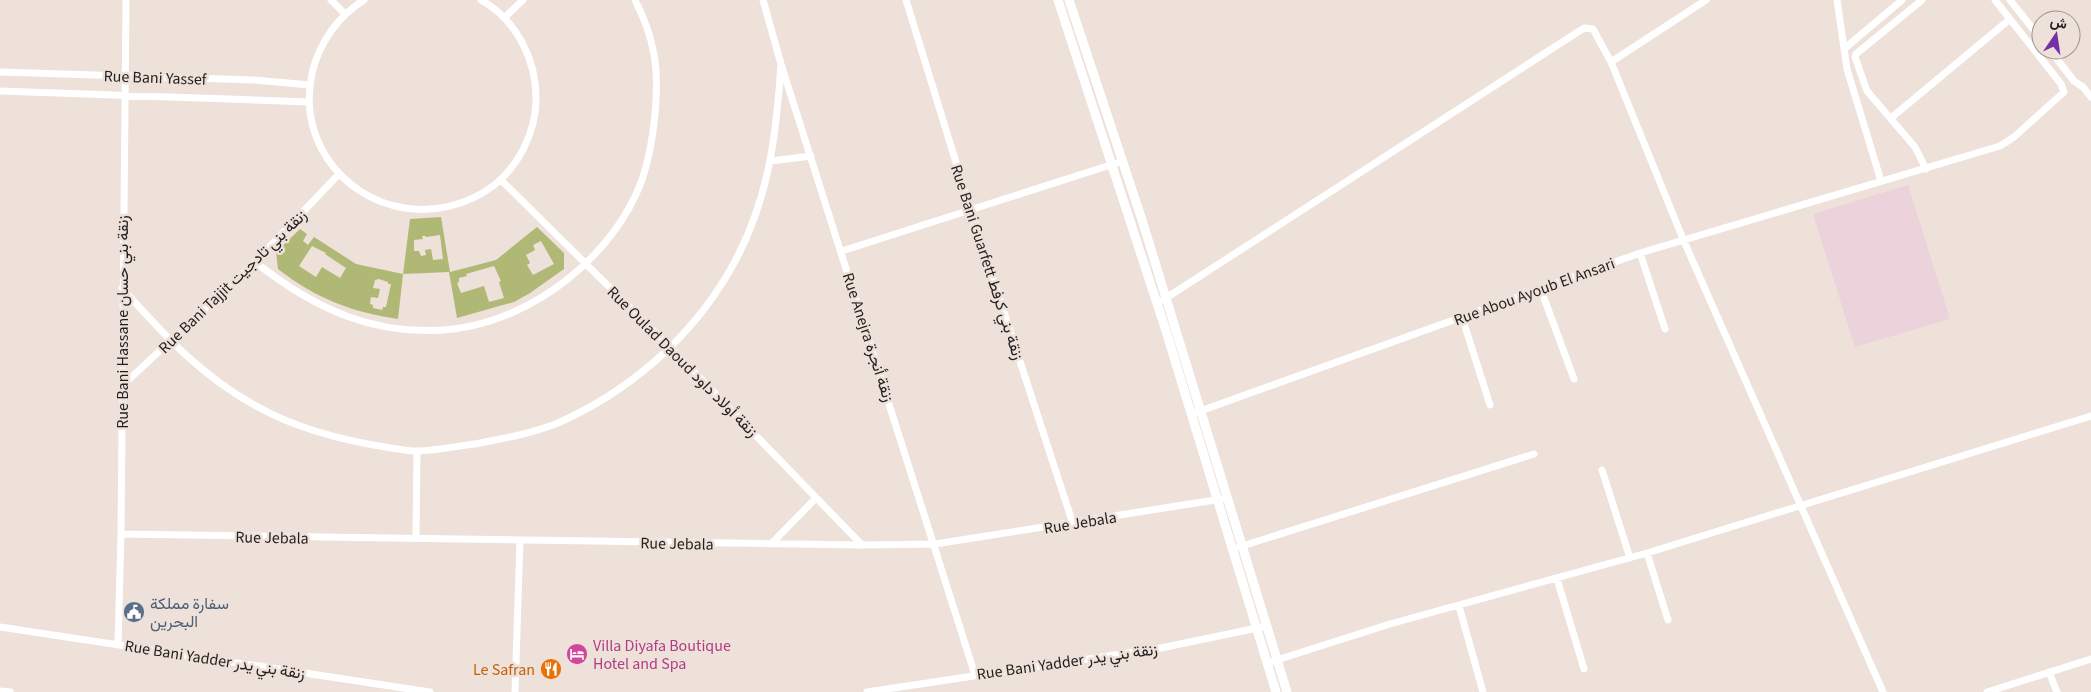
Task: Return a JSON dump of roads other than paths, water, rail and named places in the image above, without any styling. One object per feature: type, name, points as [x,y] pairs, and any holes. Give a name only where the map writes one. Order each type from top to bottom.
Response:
[{"type":"street","name":"Rue Bani Hassane زنقة بني حسان","points":[[118,644],[121,534],[126,0]]},
{"type":"street","points":[[331,0],[345,14]]},
{"type":"street","points":[[364,0],[345,14],[324,39],[312,69],[309,102],[312,122],[327,158],[339,174],[359,191],[382,203],[406,209],[432,210],[457,205],[480,195],[501,180],[522,152],[529,137],[536,112],[536,87],[531,62],[520,38],[504,18],[480,0]]},
{"type":"street","points":[[504,18],[523,0]]},
{"type":"street","points":[[256,262],[300,295],[333,312],[380,325],[422,330],[472,326],[508,314],[550,293],[585,264],[615,228],[631,204],[642,181],[653,133],[656,95],[655,62],[646,24],[635,0]]},
{"type":"street","name":"Rue Anejra زنقة أنجرة","points":[[763,0],[781,64],[842,251],[975,675]]},
{"type":"street","name":"Rue Bani Guarfett زنقة بني كرفط","points":[[906,0],[971,210],[1073,524]]},
{"type":"street","points":[[1058,0],[1192,414],[1276,692]]},
{"type":"street","points":[[1069,0],[1167,298],[1288,692]]},
{"type":"street","points":[[1611,62],[1706,0]]},
{"type":"street","points":[[1837,0],[1848,69],[1881,181]]},
{"type":"street","points":[[1844,49],[1902,0]]},
{"type":"street","points":[[1922,0],[1856,54],[1855,57],[1868,91],[1915,147],[1926,169]]},
{"type":"street","points":[[1892,118],[2010,19],[1995,0]]},
{"type":"street","points":[[2010,0],[2031,26]]},
{"type":"street","name":"Rue Abou Ayoub El Ansari","points":[[1192,414],[1640,253],[2000,146],[2014,137],[2063,94],[2064,89],[2010,19]]},
{"type":"street","points":[[1157,303],[1584,28],[1590,28],[1595,31],[1611,62],[1683,239],[1883,692]]},
{"type":"street","points":[[2058,60],[2074,81],[2091,97]]},
{"type":"street","points":[[122,288],[171,342],[210,377],[266,411],[303,427],[358,443],[417,452],[508,437],[556,424],[588,408],[640,375],[671,348],[707,304],[728,273],[752,221],[763,192],[771,161],[781,64]]},
{"type":"street","name":"Rue Bani Yassef","points":[[0,72],[253,80],[310,85]]},
{"type":"street","name":"Rue Bani Yassef","points":[[0,91],[309,102]]},
{"type":"street","points":[[771,161],[811,156]]},
{"type":"street","points":[[842,251],[1123,161]]},
{"type":"street","name":"Rue Bani Tajjit زنقة بني تادجيت","points":[[122,386],[256,262],[339,174]]},
{"type":"street","name":"Rue Oulad Daoud زنقة أولاد داود","points":[[501,180],[671,348],[862,546]]},
{"type":"street","points":[[1640,253],[1666,329]]},
{"type":"street","points":[[1541,290],[1574,379]]},
{"type":"street","points":[[1462,317],[1490,406]]},
{"type":"street","points":[[1266,663],[1390,624],[1647,554],[2091,416]]},
{"type":"street","points":[[416,538],[417,452]]},
{"type":"street","points":[[1232,549],[1534,454]]},
{"type":"street","points":[[1602,470],[1630,558]]},
{"type":"street","points":[[771,544],[816,498]]},
{"type":"street","name":"Rue Jebala","points":[[121,534],[862,546],[934,544],[1073,524],[1228,498]]},
{"type":"street","points":[[515,692],[520,540]]},
{"type":"street","points":[[1647,554],[1668,620]]},
{"type":"street","points":[[1557,579],[1584,670]]},
{"type":"street","points":[[1459,606],[1483,692]]},
{"type":"street","name":"Rue Bani Yadder زنقة بني يدر","points":[[0,626],[430,692]]},
{"type":"street","name":"Rue Bani Yadder زنقة بني يدر","points":[[867,692],[891,690],[975,675],[1161,648],[1267,626]]},
{"type":"street","points":[[1987,692],[2091,659]]},
{"type":"street","points":[[2049,672],[2057,692]]},
{"type":"street","points":[[0,691],[10,692]]},
{"type":"place","name":"سفارة مملكة البحرين","points":[[134,612]]},
{"type":"place","name":"Villa Diyafa Boutique Hotel and Spa","points":[[577,654]]},
{"type":"place","name":"Le Safran","points":[[551,669]]}]
